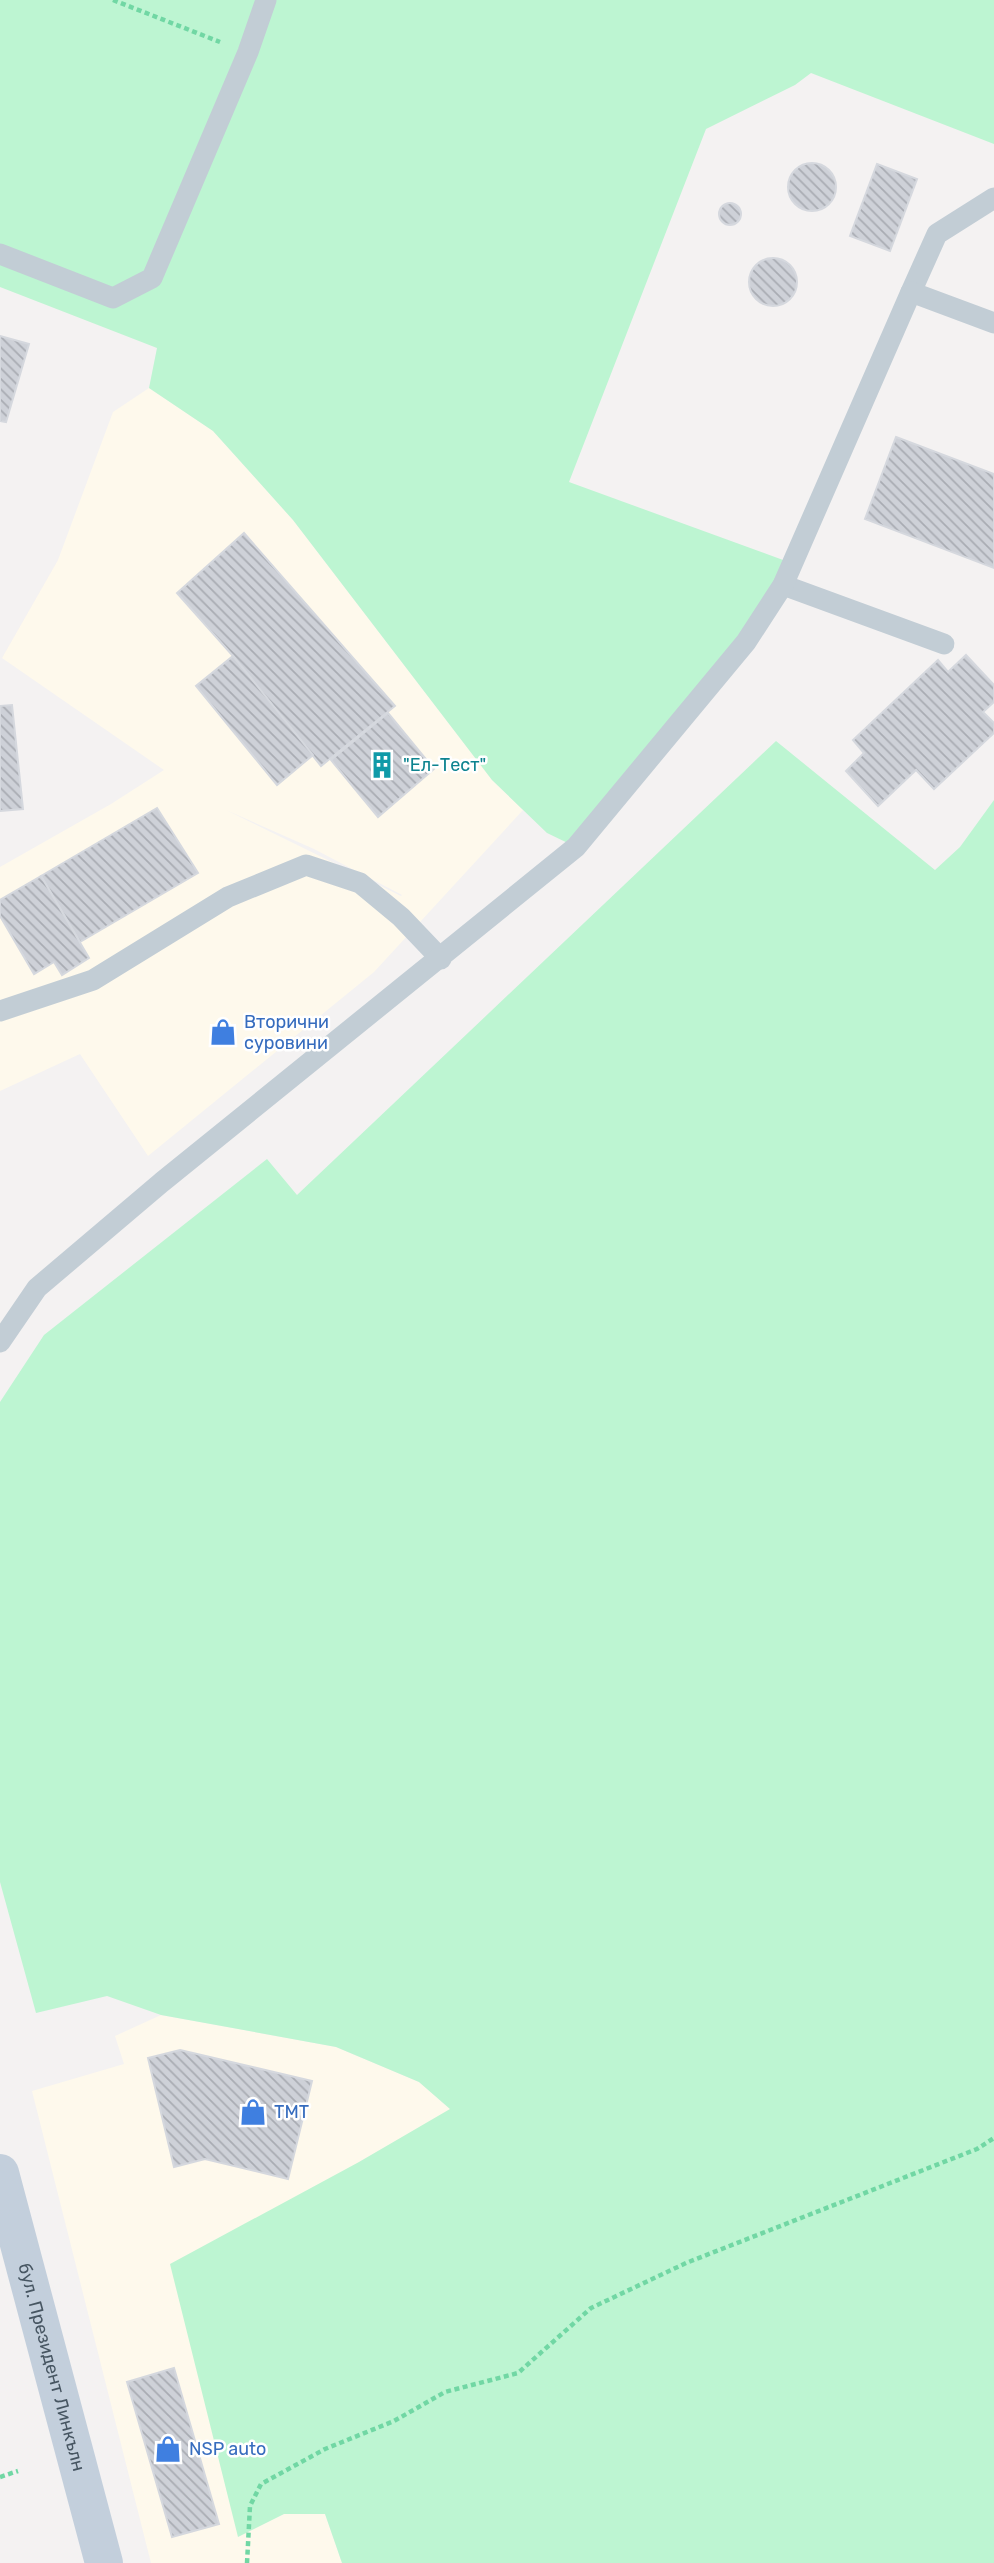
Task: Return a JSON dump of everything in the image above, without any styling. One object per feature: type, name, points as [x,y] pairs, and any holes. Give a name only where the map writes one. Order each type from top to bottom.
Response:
[{"type":"street","name":"бул. Президент Линкълн","points":[[0,2173],[104,2563]]},
{"type":"lane","points":[[0,254],[113,298],[152,278],[248,52],[267,0]]},
{"type":"lane","points":[[0,1342],[37,1288],[162,1182],[576,848],[746,642],[783,585],[937,234],[994,198]]},
{"type":"lane","points":[[911,292],[994,323]]},
{"type":"lane","points":[[783,585],[944,644]]},
{"type":"lane","points":[[0,1011],[93,980],[228,897],[306,865],[360,883],[401,917],[441,958]]},
{"type":"path","points":[[113,0],[248,52]]},
{"type":"path","points":[[247,2563],[250,2506],[261,2484],[325,2449],[394,2421],[445,2392],[518,2373],[591,2308],[686,2263],[977,2149],[994,2138]]},
{"type":"path","points":[[0,2477],[18,2472]]},
{"type":"shaded area","points":[[149,388],[213,431],[293,520],[492,780],[523,810],[374,972],[148,1156],[80,1054],[0,1091],[0,867],[111,804],[164,770],[2,658],[58,560],[113,412]],"holes":[[[226,810],[314,849],[402,895]]]},
{"type":"shaded area","points":[[161,2015],[336,2047],[419,2082],[451,2110],[359,2162],[238,2536],[284,2514],[325,2514],[342,2563],[151,2563],[32,2091],[124,2064],[115,2036]]},
{"type":"green space","points":[[0,0],[994,0],[994,144],[811,73],[795,85],[706,129],[569,482],[794,564],[576,847],[547,833],[492,780],[293,520],[213,431],[149,388],[157,348],[0,287]]},
{"type":"green space","points":[[776,741],[935,870],[960,847],[994,800],[994,2563],[342,2563],[325,2514],[284,2514],[238,2537],[170,2264],[359,2162],[450,2109],[419,2082],[336,2047],[161,2015],[107,1996],[36,2013],[0,1882],[0,1402],[44,1335],[267,1159],[297,1195]]},
{"type":"building","points":[[812,163],[829,170],[836,187],[829,204],[812,211],[795,204],[788,187],[795,170]]},
{"type":"building","points":[[877,164],[917,179],[890,251],[850,236]]},
{"type":"building","points":[[730,203],[738,206],[741,214],[738,222],[730,225],[722,222],[719,214],[722,206]]},
{"type":"building","points":[[773,258],[790,265],[797,282],[790,299],[773,306],[756,299],[749,282],[756,265]]},
{"type":"building","points":[[0,336],[29,344],[6,422],[0,421]]},
{"type":"building","points":[[896,437],[994,474],[994,568],[865,519]]},
{"type":"building","points":[[244,533],[395,706],[321,766],[233,656],[177,593]]},
{"type":"building","points":[[966,655],[994,685],[994,702],[983,712],[994,723],[994,733],[934,789],[916,770],[878,806],[846,771],[864,753],[853,740],[938,660],[948,672]]},
{"type":"building","points":[[233,656],[313,755],[277,785],[196,686]]},
{"type":"building","points":[[12,705],[23,809],[0,811],[0,706]]},
{"type":"building","name":"\"Ел-Тест\"","points":[[388,713],[434,769],[378,817],[331,760]]},
{"type":"building","points":[[157,808],[198,873],[80,942],[41,876]]},
{"type":"building","points":[[41,876],[89,958],[62,975],[54,962],[34,974],[0,916],[0,900]]},
{"type":"building","points":[[180,2050],[312,2081],[288,2179],[205,2159],[174,2167],[148,2058]]},
{"type":"building","points":[[174,2368],[219,2524],[172,2537],[127,2382]]},
{"type":"place","name":"\"Ел-Тест\"","points":[[382,765]]},
{"type":"place","name":"Вторични суровини","points":[[223,1032]]},
{"type":"place","name":"TMT","points":[[253,2112]]},
{"type":"place","name":"NSP auto","points":[[168,2449]]}]
